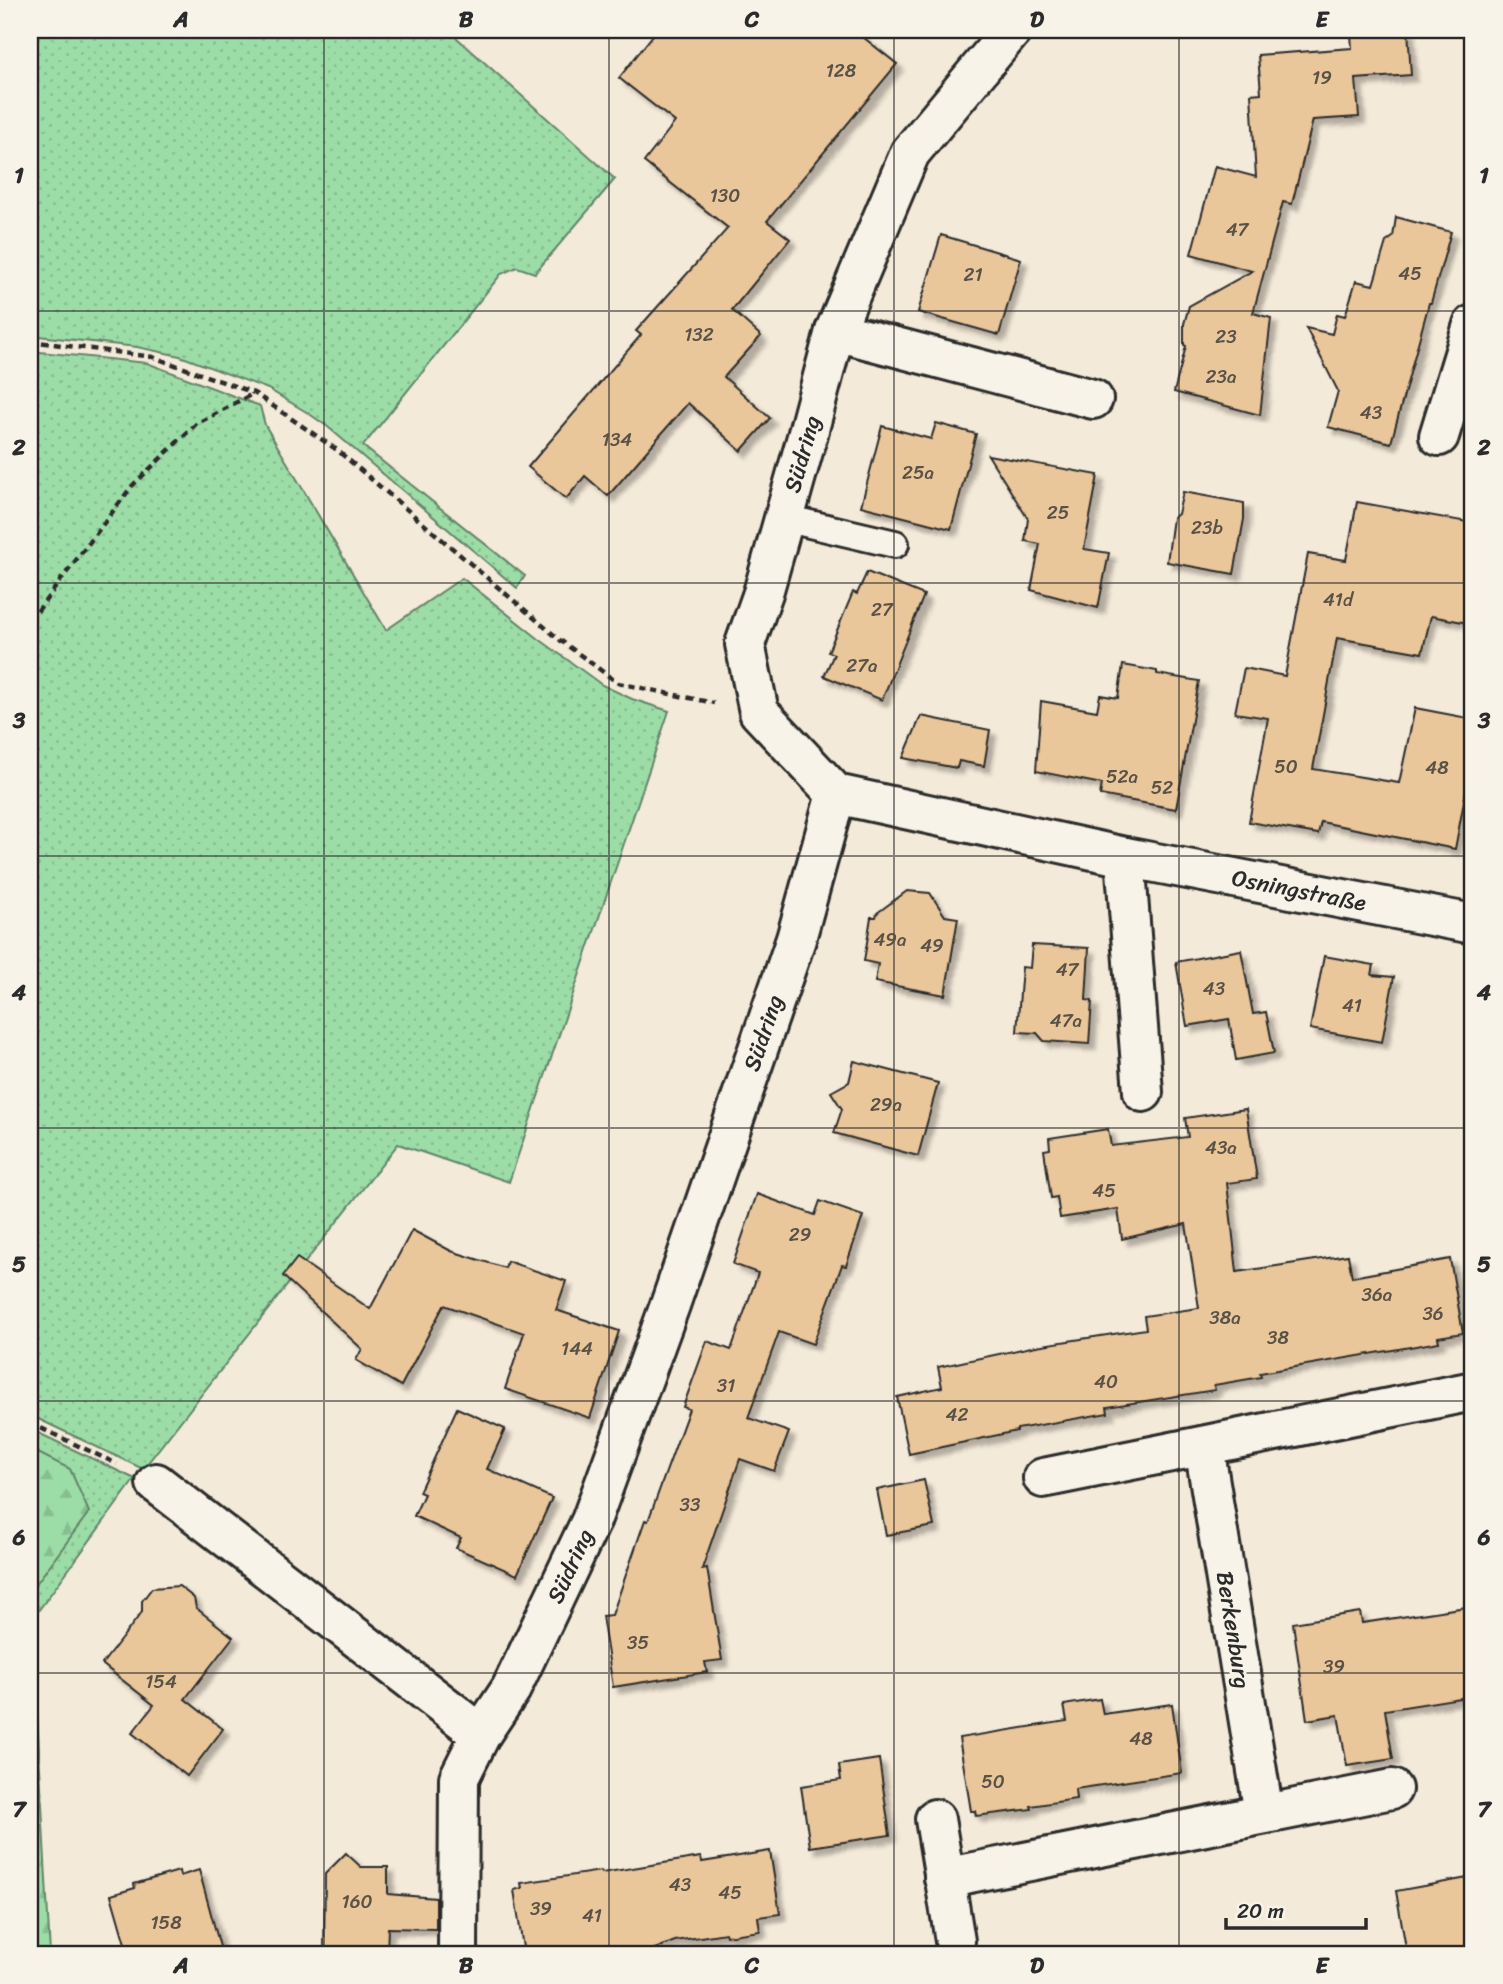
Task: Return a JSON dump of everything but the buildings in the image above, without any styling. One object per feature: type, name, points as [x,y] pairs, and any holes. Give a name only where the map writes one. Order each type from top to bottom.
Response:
[{"type":"street","name":"Südring","points":[[760,712],[746,644],[763,593],[835,331],[910,153],[1012,30]]},
{"type":"street","points":[[1439,436],[1473,325]]},
{"type":"street","points":[[835,331],[1093,399]]},
{"type":"street","points":[[760,712],[836,794]]},
{"type":"street","name":"Südring","points":[[458,1954],[458,1778],[481,1734],[511,1689],[591,1521],[670,1305],[796,939],[836,794]]},
{"type":"street","name":"Osningstraße","points":[[836,794],[1125,857],[1473,924]]},
{"type":"street","points":[[1125,857],[1143,1092]]},
{"type":"street","points":[[1044,1478],[1473,1391]]},
{"type":"street","name":"Berkenburg","points":[[1204,1446],[1264,1814]]},
{"type":"street","points":[[156,1483],[481,1734]]},
{"type":"street","points":[[944,1878],[1392,1789]]},
{"type":"street","points":[[935,1819],[955,1941]]},
{"type":"lane","points":[[784,518],[895,544]]},
{"type":"path","points":[[30,341],[153,357],[254,393],[337,450],[560,640],[618,683],[760,712]]},
{"type":"path","points":[[30,621],[132,486],[195,424],[254,393]]},
{"type":"path","points":[[30,1423],[156,1483]]},
{"type":"green space","points":[[30,30],[448,30],[615,179],[535,273],[517,267],[501,274],[363,446],[525,576],[517,588],[328,427],[268,389],[180,356],[137,347],[30,335]]},
{"type":"green space","points":[[30,351],[147,363],[260,406],[265,425],[386,630],[462,578],[602,685],[632,699],[669,711],[509,1182],[398,1144],[143,1469],[30,1415]]},
{"type":"green space","points":[[30,1429],[135,1479],[30,1622]]},
{"type":"green space","points":[[30,1449],[70,1469],[89,1512],[30,1592]]},
{"type":"green space","points":[[32,1619],[50,1954],[30,1954]]}]
